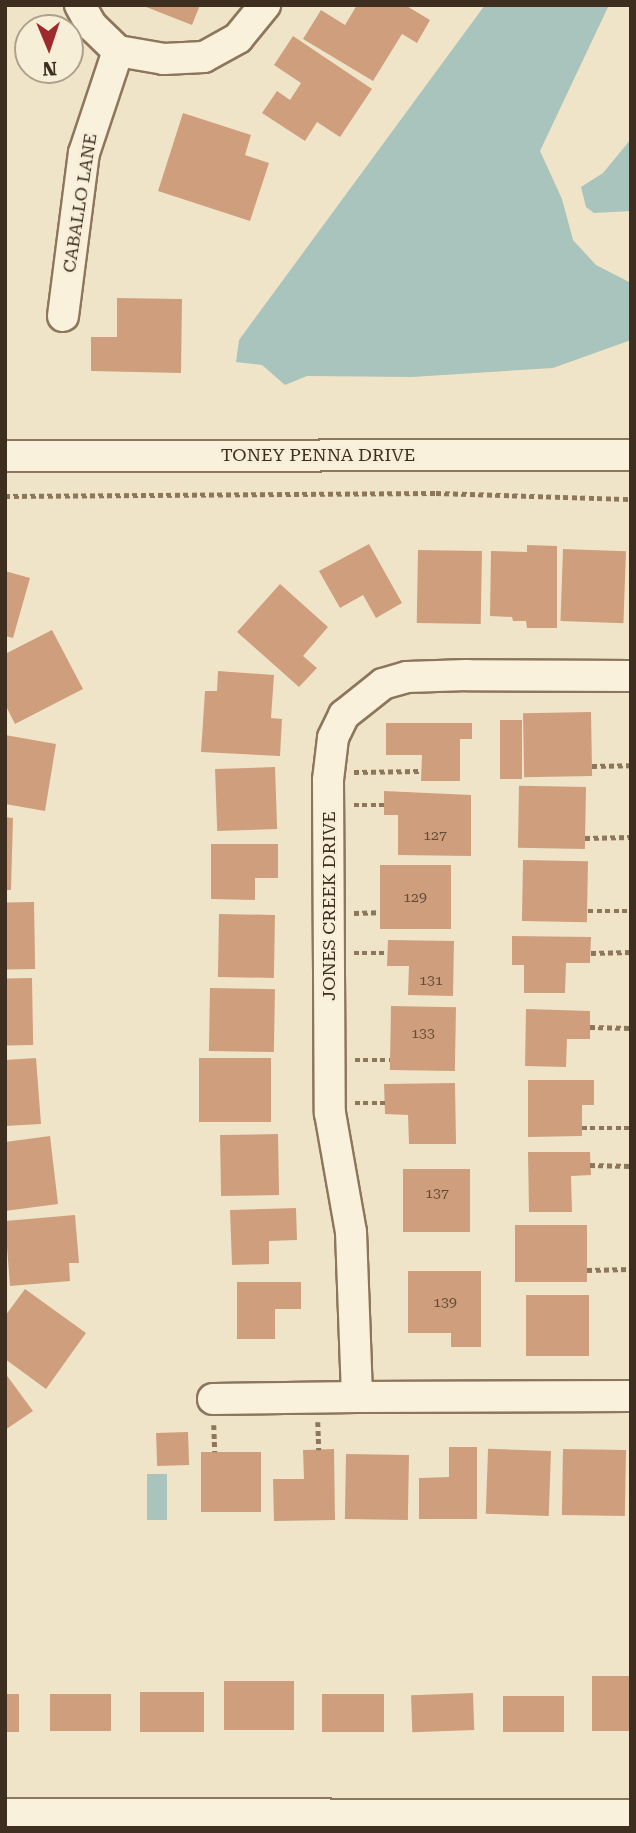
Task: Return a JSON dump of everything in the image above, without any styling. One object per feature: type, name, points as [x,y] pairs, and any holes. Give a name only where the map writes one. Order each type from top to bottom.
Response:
[{"type":"street","points":[[80,5],[91,25],[118,51],[164,59],[204,57],[239,38],[265,5]]},
{"type":"street","name":"CABALLO LANE","points":[[63,316],[84,153],[118,51]]},
{"type":"street","name":"TONEY PENNA DRIVE","points":[[5,456],[631,455]]},
{"type":"street","name":"JONES CREEK DRIVE","points":[[357,1397],[352,1245],[330,1113],[329,772],[333,738],[344,715],[360,697],[383,684],[443,676],[631,676]]},
{"type":"street","points":[[213,1399],[631,1396]]},
{"type":"street","points":[[5,1814],[63,1821],[631,1815]]},
{"type":"path","points":[[5,496],[436,493],[631,499]]},
{"type":"path","points":[[592,766],[631,765]]},
{"type":"path","points":[[329,772],[421,771]]},
{"type":"path","points":[[585,838],[631,837]]},
{"type":"path","points":[[588,911],[631,911]]},
{"type":"path","points":[[591,953],[631,952]]},
{"type":"path","points":[[590,1027],[631,1028]]},
{"type":"path","points":[[582,1128],[631,1128]]},
{"type":"path","points":[[590,1165],[631,1166]]},
{"type":"path","points":[[587,1270],[631,1269]]},
{"type":"water","points":[[485,5],[609,5],[540,151],[562,199],[573,240],[596,265],[631,283],[631,340],[553,368],[412,377],[307,376],[285,385],[262,365],[236,362],[239,340]]},
{"type":"water","points":[[631,139],[631,211],[594,213],[586,207],[581,187],[603,173]]},
{"type":"water","points":[[147,1474],[167,1474],[167,1520],[147,1520]]},
{"type":"building","points":[[141,5],[200,5],[192,25]]},
{"type":"building","points":[[357,5],[405,5],[430,20],[417,43],[402,34],[373,81],[303,39],[321,10],[345,25]]},
{"type":"building","points":[[293,36],[372,89],[340,137],[317,122],[305,141],[262,113],[277,91],[290,100],[301,83],[274,65]]},
{"type":"building","points":[[183,113],[251,135],[245,155],[269,163],[250,221],[158,191]]},
{"type":"building","points":[[117,298],[182,299],[181,373],[91,371],[91,337],[117,337]]},
{"type":"building","points":[[369,544],[402,603],[376,618],[363,595],[340,608],[319,571]]},
{"type":"building","points":[[527,545],[557,546],[557,628],[527,628],[526,621],[490,616],[491,551],[527,552]]},
{"type":"building","points":[[563,549],[626,551],[623,623],[560,621]]},
{"type":"building","points":[[418,550],[482,551],[481,624],[417,623]]},
{"type":"building","points":[[5,571],[30,578],[13,638],[5,636]]},
{"type":"building","points":[[280,584],[328,627],[303,656],[317,668],[299,687],[237,632]]},
{"type":"building","points":[[52,630],[83,689],[15,724],[5,704],[5,654]]},
{"type":"building","points":[[218,671],[274,675],[271,718],[282,719],[280,756],[201,752],[205,691],[217,691]]},
{"type":"building","points":[[591,712],[592,776],[524,777],[523,713]]},
{"type":"building","points":[[500,720],[522,720],[522,779],[500,779]]},
{"type":"building","points":[[386,723],[472,723],[472,739],[460,739],[460,781],[421,781],[422,755],[386,755]]},
{"type":"building","points":[[5,735],[56,744],[45,811],[5,804]]},
{"type":"building","points":[[275,767],[277,829],[217,831],[215,769]]},
{"type":"building","points":[[519,786],[586,787],[585,849],[518,848]]},
{"type":"building","points":[[384,791],[471,795],[471,856],[398,855],[398,815],[384,815]]},
{"type":"building","points":[[5,817],[13,818],[11,890],[5,890]]},
{"type":"building","points":[[211,844],[278,844],[278,878],[255,878],[255,900],[211,899]]},
{"type":"building","points":[[523,860],[588,861],[587,922],[522,921]]},
{"type":"building","points":[[380,865],[451,865],[451,929],[380,929]]},
{"type":"building","points":[[34,902],[35,969],[6,969],[5,903]]},
{"type":"building","points":[[219,914],[275,915],[274,978],[218,977]]},
{"type":"building","points":[[512,936],[591,937],[590,963],[566,963],[565,993],[524,993],[524,965],[512,965]]},
{"type":"building","points":[[388,940],[454,941],[453,996],[408,995],[409,966],[387,966]]},
{"type":"building","points":[[5,978],[32,978],[33,1045],[6,1045]]},
{"type":"building","points":[[210,988],[275,989],[274,1052],[209,1051]]},
{"type":"building","points":[[391,1006],[456,1007],[455,1071],[390,1070]]},
{"type":"building","points":[[526,1009],[590,1011],[590,1039],[567,1039],[566,1067],[525,1066]]},
{"type":"building","points":[[36,1058],[41,1124],[5,1126],[5,1060]]},
{"type":"building","points":[[199,1058],[271,1058],[271,1122],[199,1122]]},
{"type":"building","points":[[528,1080],[594,1080],[594,1105],[582,1105],[582,1136],[528,1137]]},
{"type":"building","points":[[455,1083],[456,1144],[409,1144],[408,1115],[385,1114],[384,1084]]},
{"type":"building","points":[[278,1134],[279,1195],[221,1196],[220,1135]]},
{"type":"building","points":[[50,1136],[58,1204],[5,1211],[5,1142]]},
{"type":"building","points":[[528,1152],[590,1152],[591,1175],[571,1176],[572,1212],[529,1212]]},
{"type":"building","points":[[403,1169],[470,1169],[470,1232],[403,1232]]},
{"type":"building","points":[[296,1208],[297,1240],[269,1241],[269,1264],[232,1265],[230,1210]]},
{"type":"building","points":[[75,1215],[79,1263],[69,1263],[70,1281],[10,1286],[5,1221]]},
{"type":"building","points":[[515,1225],[587,1225],[587,1282],[515,1282]]},
{"type":"building","points":[[408,1271],[481,1271],[481,1347],[451,1347],[451,1333],[408,1333]]},
{"type":"building","points":[[237,1282],[301,1282],[301,1309],[275,1309],[275,1339],[237,1339]]},
{"type":"building","points":[[25,1289],[86,1333],[46,1389],[5,1359],[5,1316]]},
{"type":"building","points":[[526,1295],[589,1295],[589,1356],[526,1356]]},
{"type":"building","points":[[5,1373],[33,1411],[5,1430]]},
{"type":"building","points":[[188,1432],[189,1465],[157,1466],[156,1433]]},
{"type":"building","points":[[449,1447],[477,1447],[477,1519],[419,1519],[419,1478],[449,1477]]},
{"type":"building","points":[[334,1449],[335,1520],[274,1521],[273,1479],[304,1479],[303,1450]]},
{"type":"building","points":[[488,1449],[551,1451],[549,1516],[486,1514]]},
{"type":"building","points":[[563,1449],[626,1450],[625,1516],[562,1515]]},
{"type":"building","points":[[201,1452],[261,1452],[261,1512],[201,1512]]},
{"type":"building","points":[[346,1454],[409,1455],[408,1520],[345,1519]]},
{"type":"building","points":[[592,1676],[631,1676],[631,1731],[592,1731]]},
{"type":"building","points":[[224,1681],[294,1681],[294,1730],[224,1730]]},
{"type":"building","points":[[140,1692],[204,1692],[204,1732],[140,1732]]},
{"type":"building","points":[[473,1693],[474,1730],[412,1732],[411,1695]]},
{"type":"building","points":[[5,1694],[19,1694],[19,1732],[5,1732]]},
{"type":"building","points":[[50,1694],[111,1694],[111,1731],[50,1731]]},
{"type":"building","points":[[322,1694],[384,1694],[384,1732],[322,1732]]},
{"type":"building","points":[[503,1696],[564,1696],[564,1732],[503,1732]]}]
